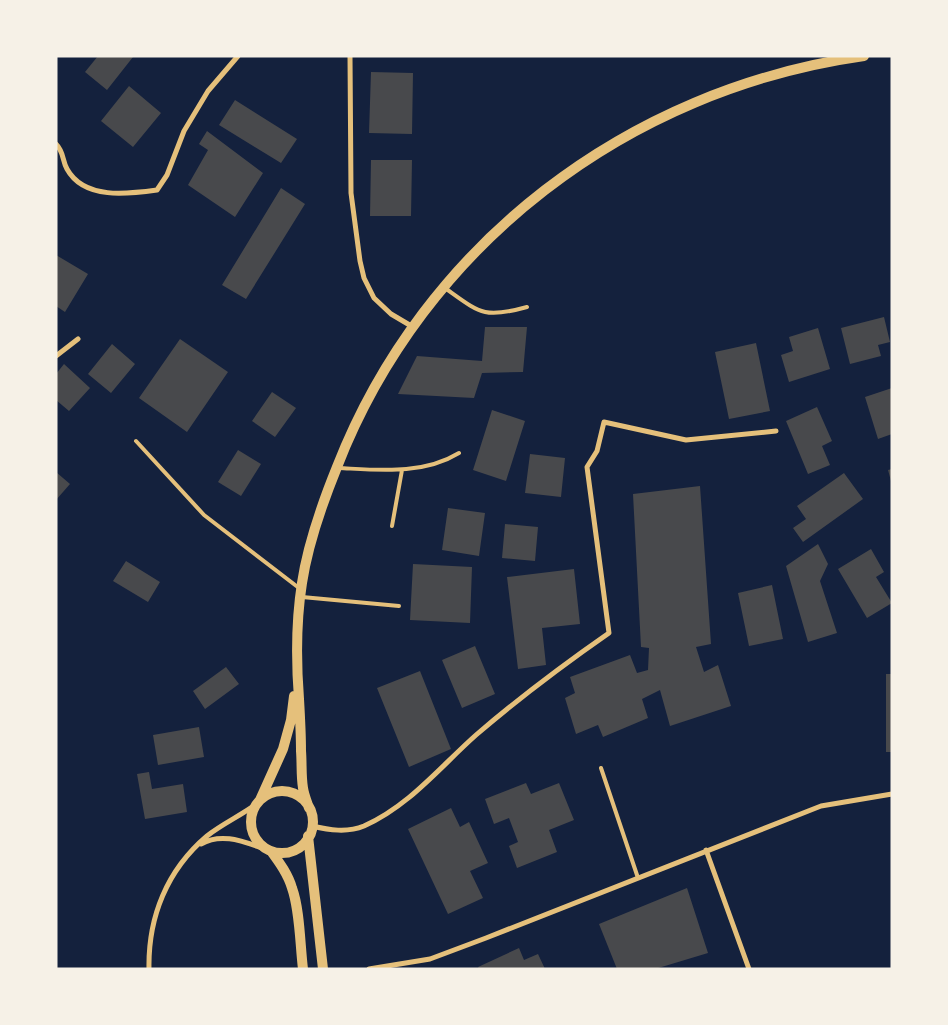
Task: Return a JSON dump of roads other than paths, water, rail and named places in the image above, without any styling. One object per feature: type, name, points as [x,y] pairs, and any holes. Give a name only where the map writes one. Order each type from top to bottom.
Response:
[{"type":"main road","points":[[323,969],[310,831],[312,819],[303,788],[297,673],[297,629],[300,593],[316,524],[336,468],[359,414],[388,363],[413,327],[471,255],[500,227],[565,174],[634,131],[685,106],[736,86],[806,67],[864,56]]},
{"type":"main road","points":[[297,673],[288,736],[277,766],[252,812],[251,827],[256,839],[280,864],[292,887],[303,969]]},
{"type":"main road","points":[[259,801],[272,793],[284,791],[303,799],[309,808]]},
{"type":"main road","points":[[268,850],[276,853],[293,851],[304,844],[310,831]]},
{"type":"street","points":[[56,144],[61,149],[67,168],[77,182],[100,192],[135,193],[157,190],[168,175],[184,131],[208,91],[238,56]]},
{"type":"street","points":[[350,56],[351,192],[360,261],[368,289],[374,298],[391,314],[413,327]]},
{"type":"street","points":[[56,356],[78,339]]},
{"type":"street","points":[[310,831],[334,831],[363,826],[402,804],[476,736],[557,670],[609,634],[587,467],[597,451],[604,422],[686,440],[776,431]]},
{"type":"street","points":[[369,969],[430,959],[821,806],[892,794]]},
{"type":"street","points":[[149,969],[152,930],[159,902],[172,875],[189,853],[207,836],[259,801]]},
{"type":"street","points":[[189,853],[206,842],[224,838],[268,850]]},
{"type":"street","points":[[706,850],[749,969]]},
{"type":"lane","points":[[444,287],[475,310],[486,313],[497,314],[527,307]]},
{"type":"lane","points":[[136,441],[204,515],[300,593],[400,606]]},
{"type":"lane","points":[[336,468],[402,470],[420,468],[459,453]]},
{"type":"lane","points":[[392,526],[402,470]]},
{"type":"lane","points":[[601,768],[638,878]]}]
